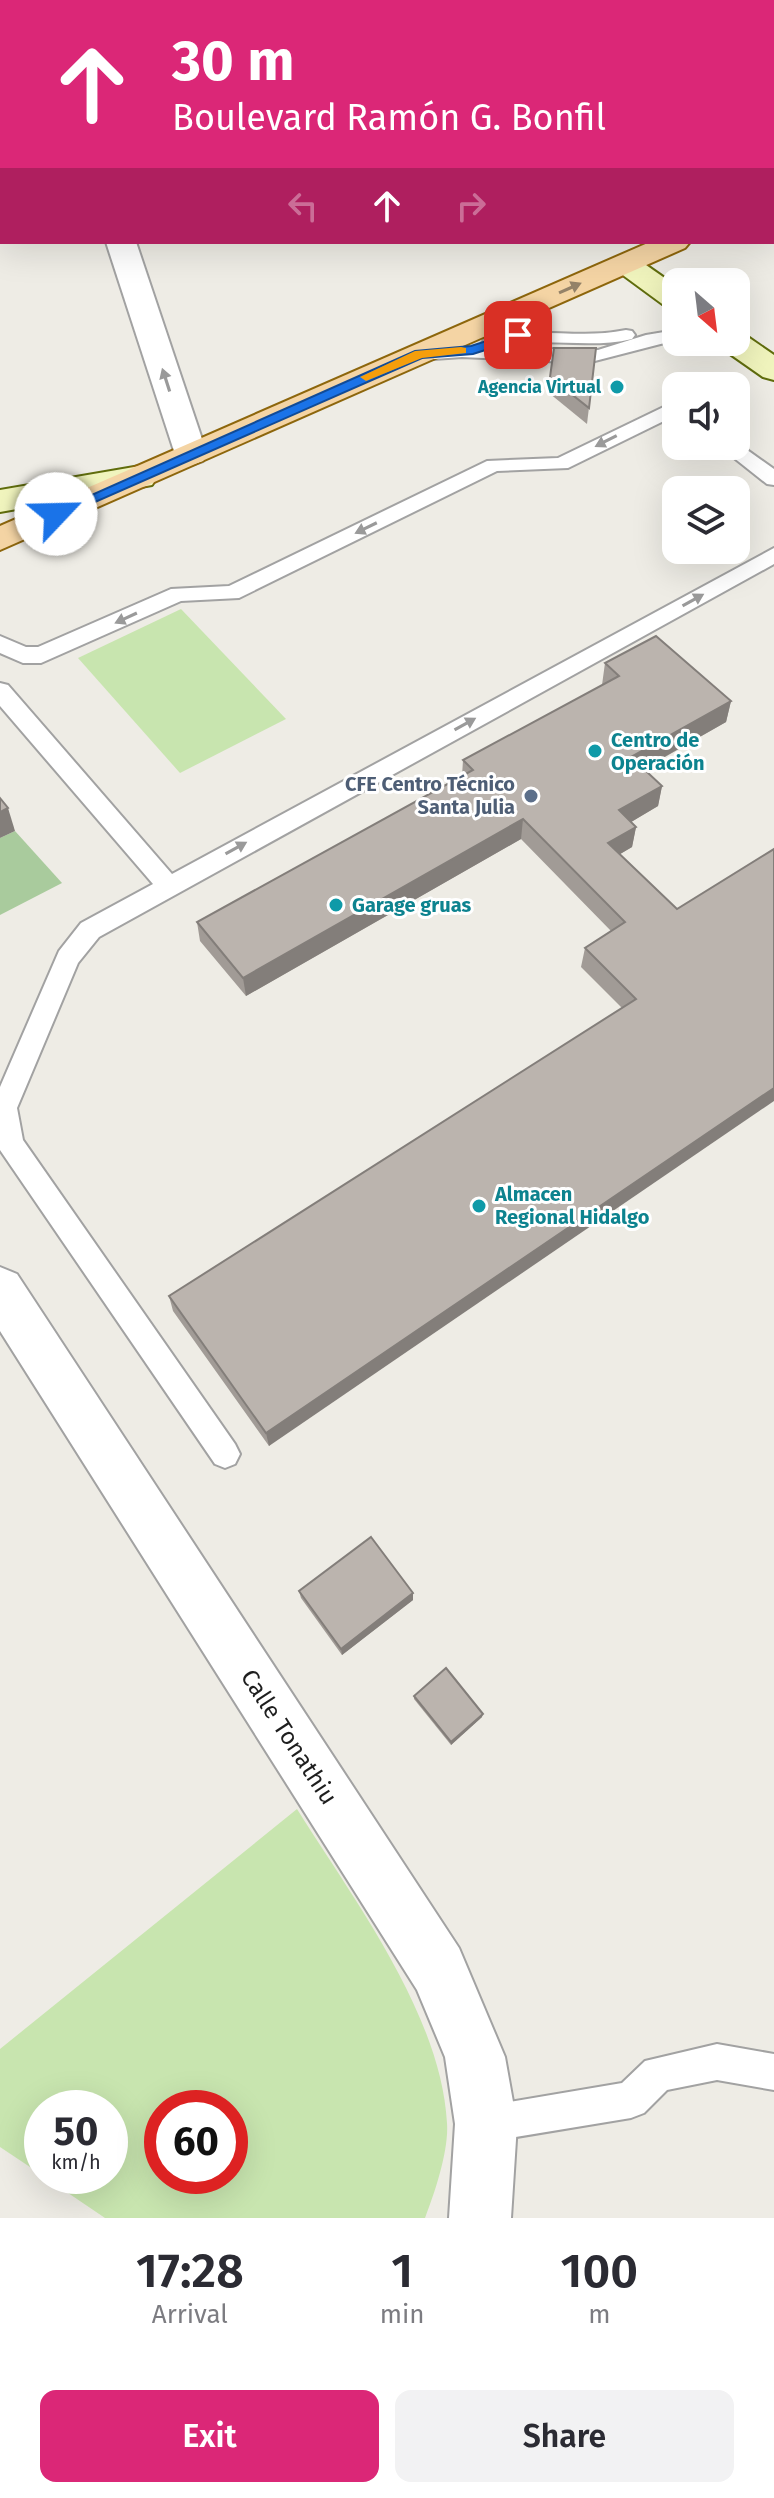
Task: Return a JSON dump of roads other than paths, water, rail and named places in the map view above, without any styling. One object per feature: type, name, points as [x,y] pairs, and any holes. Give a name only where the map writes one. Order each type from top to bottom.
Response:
[{"type":"main road","points":[[0,539],[651,253]]},
{"type":"street","points":[[122,244],[191,454]]},
{"type":"street","points":[[651,253],[675,268]]},
{"type":"street","points":[[651,253],[662,274]]},
{"type":"street","points":[[750,331],[774,335]]},
{"type":"street","points":[[750,340],[774,370]]},
{"type":"street","points":[[0,501],[140,477]]},
{"type":"street","name":"Calle Tonathiu","points":[[0,1289],[438,1969],[475,2057],[486,2124],[480,2218]]},
{"type":"lane","points":[[473,350],[518,335],[602,339],[662,326]]},
{"type":"lane","points":[[420,354],[473,350],[588,358],[662,337]]},
{"type":"lane","points":[[0,644],[23,655],[41,655],[178,594],[232,593],[494,465],[561,464],[662,414]]},
{"type":"lane","points":[[748,460],[774,479]]},
{"type":"lane","points":[[225,1454],[10,1143],[4,1108],[68,958],[90,930],[774,555]]},
{"type":"lane","points":[[0,650],[1,691],[168,886]]},
{"type":"lane","points":[[486,2124],[631,2100],[658,2074],[717,2062],[774,2072]]},
{"type":"place","name":"Agencia Virtual","points":[[617,387]]},
{"type":"place","name":"Centro de Operación","points":[[595,751]]},
{"type":"place","name":"CFE Centro Técnico Santa Julia","points":[[531,796]]},
{"type":"place","name":"Garage gruas","points":[[336,905]]},
{"type":"place","name":"Almacen Regional Hidalgo","points":[[479,1206]]}]
